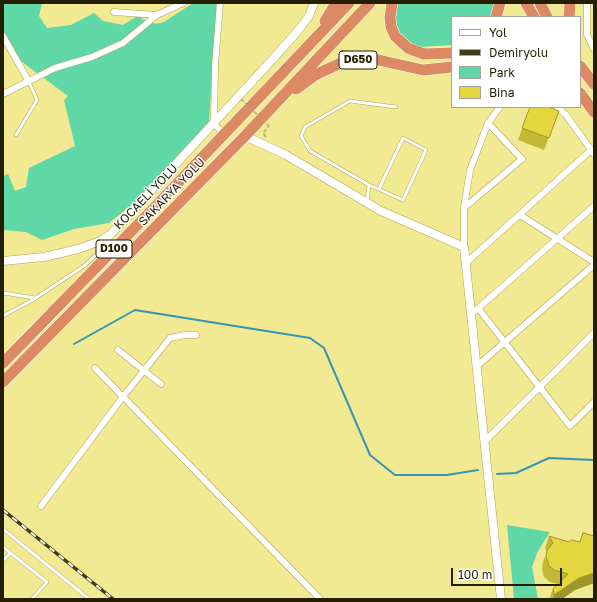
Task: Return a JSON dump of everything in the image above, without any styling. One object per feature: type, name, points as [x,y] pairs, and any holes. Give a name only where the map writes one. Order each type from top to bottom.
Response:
[{"type":"highway","points":[[224,134],[329,16],[336,3]]},
{"type":"highway","name":"D100","points":[[224,134],[349,3]]},
{"type":"highway","name":"D100","points":[[274,104],[370,3]]},
{"type":"highway","points":[[392,3],[390,18],[391,27],[395,36],[408,48],[424,54],[451,53]]},
{"type":"highway","points":[[496,16],[500,3]]},
{"type":"highway","points":[[526,3],[533,16]]},
{"type":"highway","points":[[540,3],[546,16]]},
{"type":"highway","points":[[569,16],[570,3]]},
{"type":"highway","name":"D650","points":[[274,104],[315,75],[345,61],[374,59],[423,70],[451,67]]},
{"type":"highway","points":[[581,67],[594,84]]},
{"type":"highway","points":[[581,94],[593,111]]},
{"type":"highway","points":[[581,99],[593,111]]},
{"type":"highway","name":"SAKARYA YOLU","points":[[3,382],[245,136],[274,104]]},
{"type":"highway","name":"KOCAELİ YOLU","points":[[3,363],[224,134]]},
{"type":"street","points":[[3,94],[28,80],[55,68],[92,57],[123,43],[157,14],[183,3]]},
{"type":"street","points":[[220,3],[215,66],[214,124],[224,134]]},
{"type":"street","points":[[3,262],[44,257],[78,249],[100,241],[110,235],[214,124],[296,33],[308,16],[314,3]]},
{"type":"street","points":[[589,6],[587,35],[594,49]]},
{"type":"street","points":[[114,12],[157,14]]},
{"type":"street","points":[[3,36],[28,80]]},
{"type":"street","points":[[499,108],[488,122],[470,170],[464,208],[464,247],[476,311],[477,366],[501,599]]},
{"type":"street","points":[[467,262],[593,152],[566,115],[558,108]]},
{"type":"street","points":[[464,208],[522,159],[488,122]]},
{"type":"street","points":[[245,136],[286,154],[381,211],[464,247]]},
{"type":"street","points":[[476,311],[594,206]]},
{"type":"street","points":[[520,215],[594,262]]},
{"type":"street","points":[[477,366],[594,265]]},
{"type":"street","points":[[476,311],[505,342],[540,385],[570,426],[594,402]]},
{"type":"street","points":[[485,441],[594,333]]},
{"type":"street","points":[[41,506],[122,398],[170,338],[185,335],[196,335]]},
{"type":"street","points":[[118,350],[160,384]]},
{"type":"street","points":[[95,368],[122,398],[320,599]]},
{"type":"lane","points":[[16,135],[37,100],[28,80]]},
{"type":"lane","points":[[379,189],[403,138],[426,150],[402,200],[379,189],[369,184],[310,151],[301,136],[305,127],[350,101],[396,107]]},
{"type":"lane","points":[[367,203],[369,184]]},
{"type":"lane","points":[[3,316],[35,298],[84,266],[99,252],[103,246],[100,241]]},
{"type":"lane","points":[[3,293],[35,298]]},
{"type":"lane","points":[[3,529],[89,599]]},
{"type":"lane","points":[[3,547],[47,582],[32,599]]},
{"type":"lane","points":[[3,561],[10,553]]},
{"type":"path","points":[[241,99],[269,126],[264,134]]},
{"type":"green space","points":[[3,3],[42,3],[39,16],[47,28],[71,25],[94,13],[103,21],[123,25],[139,15],[142,19],[156,24],[164,22],[193,3],[217,3],[209,122],[135,202],[109,223],[74,229],[42,240],[26,232],[3,230],[3,176],[8,174],[15,191],[26,187],[29,168],[75,146],[64,100],[68,96],[22,62],[3,33]]},
{"type":"green space","points":[[397,3],[494,3],[495,10],[492,16],[451,16],[451,45],[419,47],[401,37],[394,18]]},
{"type":"green space","points":[[507,525],[550,532],[538,551],[532,567],[538,599],[514,599]]},
{"type":"building","points":[[530,108],[551,108],[559,111],[549,138],[522,128]]},
{"type":"building","points":[[583,533],[594,536],[594,573],[579,578],[554,595],[553,589],[568,574],[554,570],[549,566],[546,557],[547,550],[553,543],[549,536],[569,542],[571,540],[580,542]]},
{"type":"waterway","points":[[74,344],[135,310],[310,338],[324,348],[370,455],[395,475],[447,475],[478,470]]},
{"type":"waterway","points":[[497,474],[516,473],[549,458],[594,460]]},
{"type":"railway","points":[[3,510],[113,599]]}]
